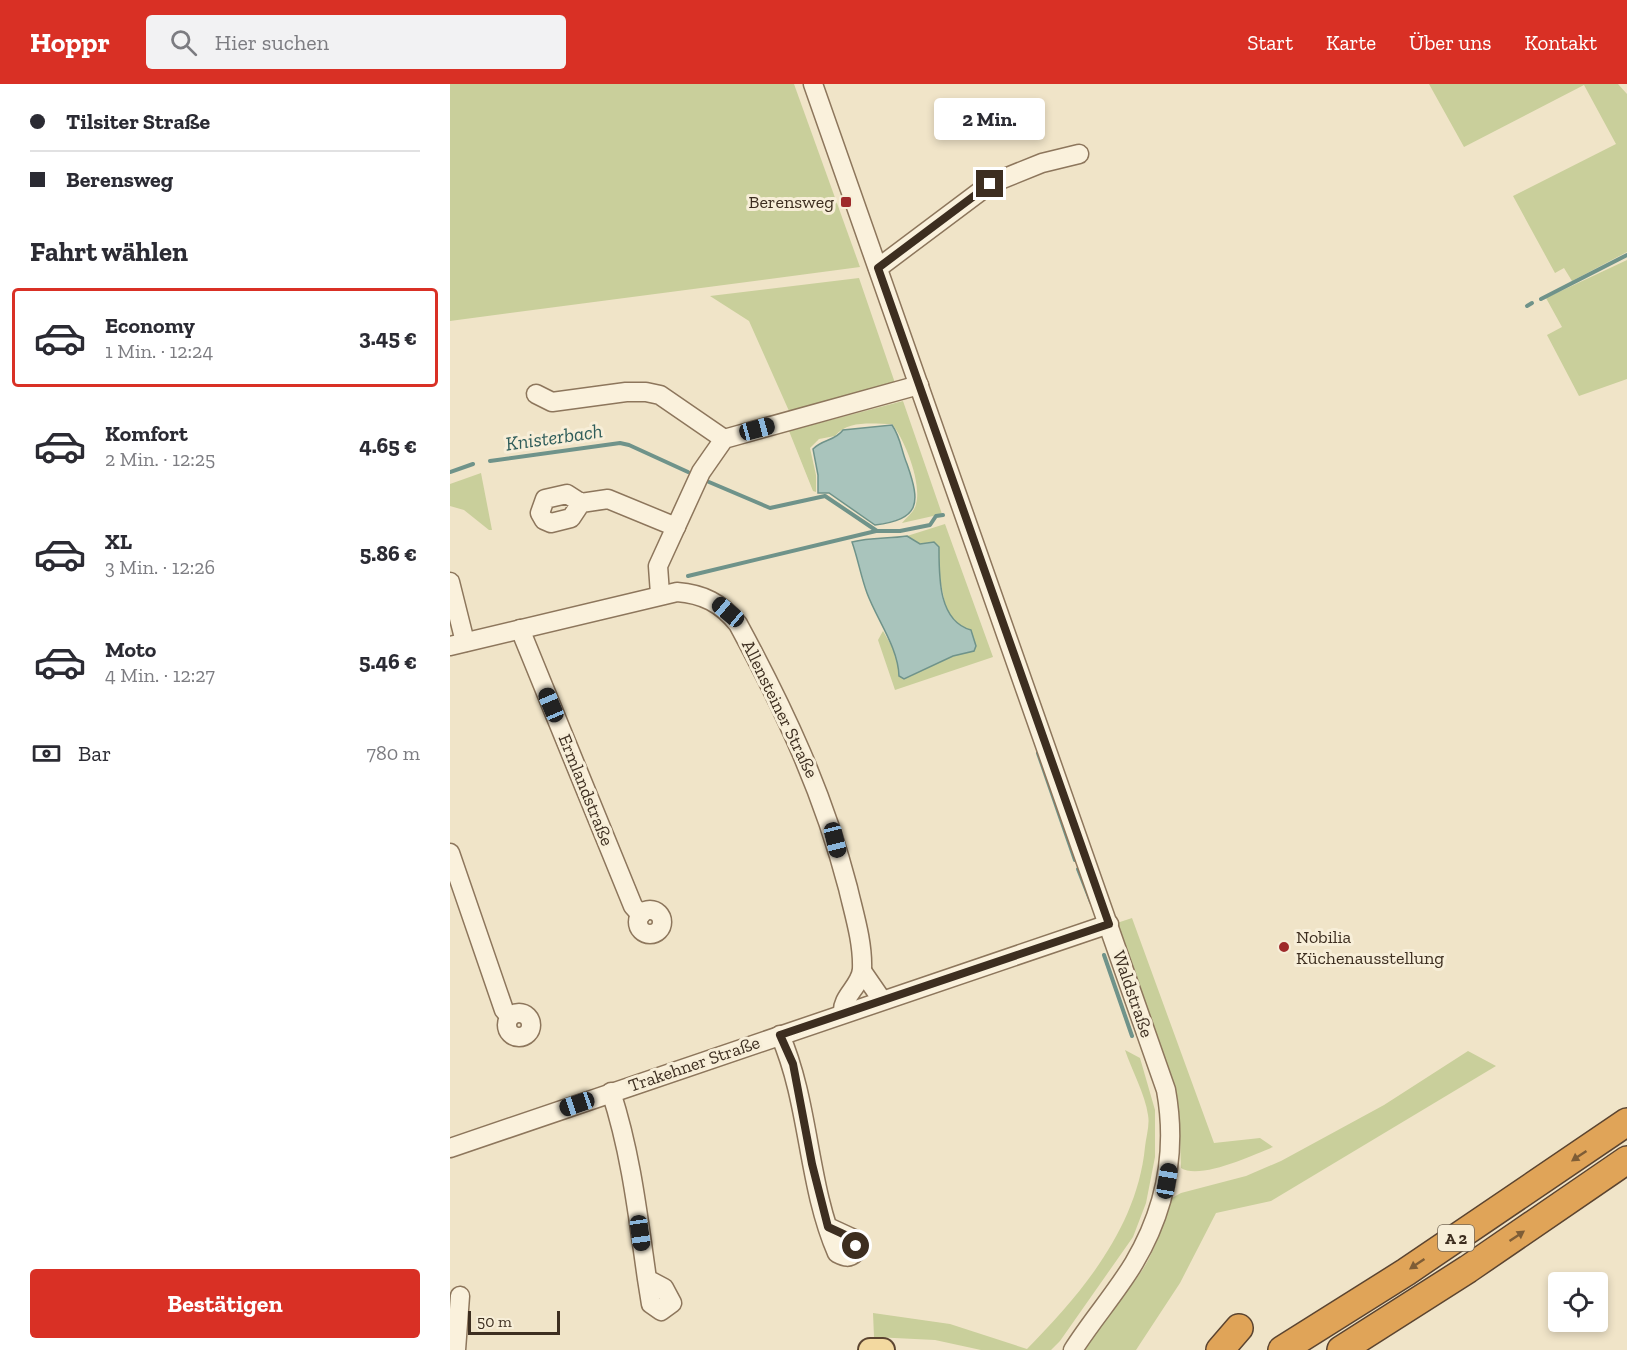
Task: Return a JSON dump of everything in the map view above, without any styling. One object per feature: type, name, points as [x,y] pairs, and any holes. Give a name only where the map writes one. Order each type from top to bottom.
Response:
[{"type":"highway","name":"A 2","points":[[1282,1350],[1406,1272],[1627,1122]]},
{"type":"highway","name":"A 2","points":[[1341,1350],[1468,1269],[1627,1160]]},
{"type":"highway","points":[[1220,1350],[1239,1328]]},
{"type":"main road","points":[[870,1350],[883,1350]]},
{"type":"street","name":"Waldstraße","points":[[813,84],[1166,1090],[1172,1139],[1160,1207],[1134,1264],[1073,1350]]},
{"type":"street","points":[[878,268],[990,184],[1042,163],[1079,154]]},
{"type":"street","points":[[660,594],[658,566],[701,472],[724,439],[919,386]]},
{"type":"street","points":[[536,394],[552,402],[646,392],[664,398],[724,439]]},
{"type":"street","points":[[581,503],[608,499],[676,527]]},
{"type":"street","name":"Allensteiner Straße","points":[[450,582],[458,644],[660,594],[687,592],[718,603],[738,624],[791,723],[816,784],[835,840],[858,933],[862,971],[882,1000]]},
{"type":"street","name":"Ermlandstraße","points":[[520,629],[633,906],[641,915]]},
{"type":"street","points":[[450,852],[504,1010],[510,1017]]},
{"type":"street","name":"Trakehner Straße","points":[[450,1148],[1109,924]]},
{"type":"street","points":[[843,1013],[842,1005],[862,971]]},
{"type":"street","points":[[780,1035],[793,1064],[812,1164],[828,1227]]},
{"type":"street","points":[[611,1092],[630,1160],[647,1279]]},
{"type":"street","points":[[456,1350],[460,1296]]},
{"type":"green space","points":[[450,84],[794,84],[860,267],[450,321]]},
{"type":"green space","points":[[1429,84],[1618,84],[1627,94],[1627,252],[1572,281],[1564,268],[1555,273],[1513,196],[1616,144],[1584,85],[1464,147]]},
{"type":"green space","points":[[1627,260],[1627,379],[1579,396],[1547,335],[1562,327],[1546,298]]},
{"type":"green space","points":[[859,278],[895,383],[789,411],[749,321],[710,296]]},
{"type":"green space","points":[[903,401],[942,514],[902,523],[915,507],[917,485],[907,451],[892,424],[853,425],[835,436],[819,439],[810,448],[816,475],[816,492],[813,491],[789,431]]},
{"type":"green space","points":[[481,473],[492,530],[464,510],[450,506],[450,484]]},
{"type":"green space","points":[[945,524],[993,657],[895,690],[878,640],[883,631],[899,659],[899,676],[904,679],[953,656],[974,651],[962,628],[953,621],[946,608],[939,574],[939,547],[934,542],[920,544],[907,536]]},
{"type":"green space","points":[[1132,918],[1214,1143],[1260,1138],[1273,1147],[1213,1169],[1190,1171],[1181,1168],[1179,1111],[1173,1087],[1117,923]]},
{"type":"green space","points":[[1125,1050],[1140,1058],[1155,1110],[1155,1157],[1146,1203],[1133,1237],[1060,1341],[1051,1350],[981,1350],[935,1340],[874,1337],[873,1313],[950,1324],[1027,1349],[1048,1328],[1104,1257],[1119,1232],[1140,1177],[1148,1119],[1144,1099]]},
{"type":"green space","points":[[1468,1051],[1496,1066],[1271,1201],[1216,1213],[1180,1283],[1136,1350],[1085,1350],[1104,1319],[1148,1261],[1170,1199],[1181,1193],[1246,1176],[1281,1161],[1384,1105]]},
{"type":"water","points":[[892,425],[899,439],[915,499],[909,514],[901,519],[875,525],[829,493],[818,493],[818,475],[813,449],[843,430]]},
{"type":"water","points":[[907,536],[920,544],[934,542],[939,547],[940,584],[946,607],[960,625],[971,630],[976,646],[974,651],[953,656],[904,679],[899,676],[891,644],[867,593],[852,542]]},
{"type":"waterway","name":"Knisterbach","points":[[1541,299],[1627,255]]},
{"type":"waterway","name":"Knisterbach","points":[[1527,306],[1532,303]]},
{"type":"waterway","name":"Knisterbach","points":[[490,461],[620,443],[688,472]]},
{"type":"waterway","name":"Knisterbach","points":[[450,472],[473,464]]},
{"type":"waterway","name":"Knisterbach","points":[[709,482],[770,508],[825,496],[877,531],[900,531],[930,525],[936,516],[943,515]]},
{"type":"waterway","points":[[688,576],[876,531]]},
{"type":"waterway","points":[[1038,753],[1075,860]]},
{"type":"waterway","points":[[1078,869],[1091,902]]},
{"type":"waterway","points":[[1104,955],[1132,1036]]},
{"type":"place","name":"Berensweg","points":[[846,202]]},
{"type":"place","name":"Nobilia Küchenausstellung","points":[[1284,947]]},
{"type":"route","points":[[856,1246],[854,1239],[828,1227],[812,1164],[793,1064],[780,1035],[1109,924],[878,268],[990,184]]}]
